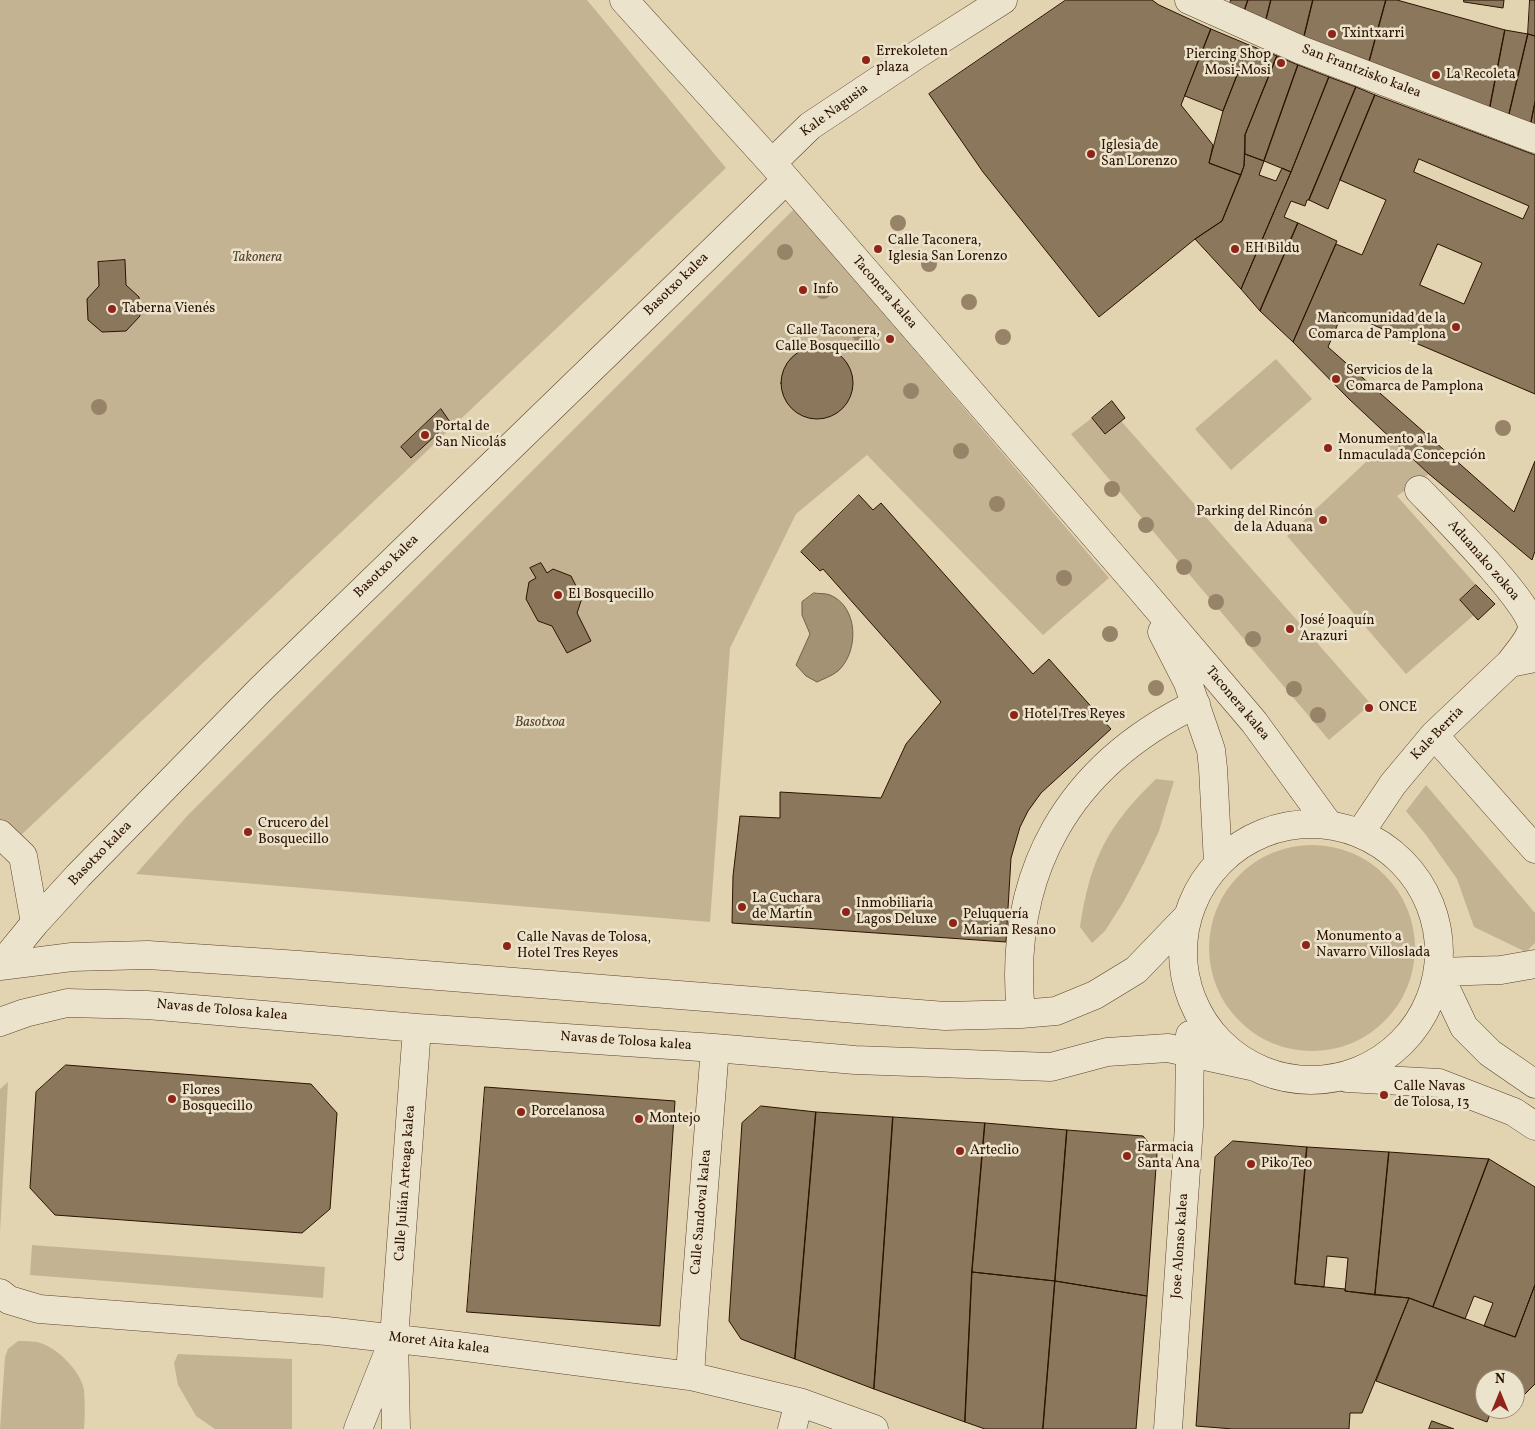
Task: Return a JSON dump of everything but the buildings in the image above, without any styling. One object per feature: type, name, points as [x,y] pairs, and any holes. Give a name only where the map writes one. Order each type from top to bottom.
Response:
[{"type":"street","name":"Taconera kalea","points":[[624,0],[779,171],[1140,588],[1254,722],[1329,825]]},
{"type":"street","name":"San Frantzisko kalea","points":[[1190,0],[1301,50],[1535,139]]},
{"type":"street","name":"Kale Nagusia","points":[[779,171],[810,126],[992,3]]},
{"type":"street","name":"Basotxo kalea","points":[[0,966],[35,923],[78,876],[261,689],[779,171]]},
{"type":"street","name":"Aduanako zokoa","points":[[1419,490],[1500,576],[1531,617],[1532,627],[1522,661]]},
{"type":"street","name":"Taconera kalea","points":[[1140,588],[1188,683],[1211,750],[1218,862]]},
{"type":"street","name":"Kale Berria","points":[[1360,833],[1393,784],[1434,735],[1522,661]]},
{"type":"street","points":[[1021,1014],[1018,968],[1023,916],[1038,867],[1060,820],[1109,760],[1150,728],[1196,704]]},
{"type":"street","points":[[1434,735],[1535,848]]},
{"type":"street","points":[[1338,1078],[1374,1064],[1404,1041],[1427,1009],[1438,972],[1440,942],[1434,914],[1423,888],[1406,865],[1385,847],[1360,833],[1329,825],[1288,826],[1250,838],[1218,862],[1198,888],[1186,918],[1182,961],[1192,1003],[1216,1040],[1251,1066],[1296,1080],[1338,1078],[1439,1083],[1514,1112],[1535,1126]]},
{"type":"street","points":[[0,834],[23,856],[35,923]]},
{"type":"street","points":[[0,966],[72,957],[148,955],[299,965],[946,1016],[1021,1014],[1056,1011],[1095,996],[1136,970],[1186,918]]},
{"type":"street","points":[[1438,972],[1493,970],[1535,964]]},
{"type":"street","points":[[1438,972],[1464,1027],[1490,1053],[1535,1084]]},
{"type":"street","name":"Navas de Tolosa kalea","points":[[0,1022],[25,1013],[67,1003],[147,1005],[417,1028],[715,1048],[855,1060],[1050,1067],[1107,1052],[1168,1048],[1251,1066]]},
{"type":"street","name":"Jose Alonso kalea","points":[[1168,1429],[1190,1126],[1189,1053],[1192,1003]]},
{"type":"street","name":"Calle Julián Arteaga kalea","points":[[396,1429],[394,1338],[417,1028]]},
{"type":"street","name":"Calle Sandoval kalea","points":[[690,1376],[715,1048]]},
{"type":"street","name":"Moret Aita kalea","points":[[0,1293],[9,1300],[39,1309],[326,1331],[690,1376],[799,1402],[863,1427]]},
{"type":"street","name":"Calle Julián Arteaga kalea","points":[[358,1429],[394,1338]]},
{"type":"street","points":[[792,1429],[799,1402]]},
{"type":"green space","name":"Takonera","points":[[0,0],[587,0],[726,168],[0,855]]},
{"type":"green space","name":"Basotxoa","points":[[794,209],[1109,578],[1043,635],[867,455],[796,514],[730,648],[710,922],[136,874],[188,815]]},
{"type":"green space","points":[[1276,359],[1312,399],[1231,470],[1195,429]]},
{"type":"green space","points":[[1092,418],[1105,434],[1121,421],[1371,704],[1329,740],[1071,434]]},
{"type":"green space","points":[[1393,440],[1429,474],[1397,496],[1476,585],[1460,600],[1474,615],[1406,674],[1287,536],[1366,462]]},
{"type":"green space","points":[[1156,779],[1174,781],[1159,831],[1124,901],[1105,931],[1092,943],[1080,927],[1089,882],[1096,863],[1113,829],[1139,796]]},
{"type":"green space","points":[[1426,785],[1535,913],[1535,943],[1526,952],[1474,927],[1457,879],[1426,835],[1406,811]]},
{"type":"green space","points":[[1312,845],[1332,847],[1351,853],[1360,857],[1385,875],[1403,900],[1407,909],[1413,928],[1415,948],[1413,968],[1407,987],[1403,996],[1385,1021],[1360,1039],[1351,1043],[1332,1049],[1312,1051],[1292,1049],[1273,1043],[1264,1039],[1239,1021],[1221,996],[1217,987],[1211,968],[1209,948],[1211,928],[1217,909],[1221,900],[1239,875],[1264,857],[1273,853],[1292,847]]},
{"type":"green space","points":[[8,1082],[0,1233],[0,1089]]},
{"type":"green space","points":[[32,1245],[325,1267],[323,1298],[30,1275]]},
{"type":"green space","points":[[18,1341],[44,1344],[59,1354],[73,1368],[84,1390],[84,1429],[0,1429],[5,1357],[8,1349]]},
{"type":"green space","points":[[178,1354],[292,1359],[292,1429],[215,1429],[196,1416],[178,1385],[174,1363]]},
{"type":"shaded area","points":[[814,593],[828,594],[840,601],[851,619],[853,630],[850,653],[845,663],[836,673],[817,682],[806,676],[796,665],[810,634],[802,615],[802,602]]},
{"type":"place","name":"Txintxarri","points":[[1332,34]]},
{"type":"place","name":"Errekoleten plaza","points":[[866,60]]},
{"type":"place","name":"Piercing Shop Mosi-Mosi","points":[[1281,63]]},
{"type":"place","name":"La Recoleta","points":[[1436,75]]},
{"type":"place","name":"Iglesia de San Lorenzo","points":[[1091,154]]},
{"type":"place","name":"Calle Taconera, Iglesia San Lorenzo","points":[[878,249]]},
{"type":"place","name":"EH Bildu","points":[[1235,249]]},
{"type":"place","name":"Info","points":[[803,290]]},
{"type":"place","name":"Taberna Vienés","points":[[112,309]]},
{"type":"place","name":"Mancomunidad de la Comarca de Pamplona","points":[[1456,327]]},
{"type":"place","name":"Calle Taconera, Calle Bosquecillo","points":[[890,339]]},
{"type":"place","name":"Servicios de la Comarca de Pamplona","points":[[1336,379]]},
{"type":"place","name":"Portal de San Nicolás","points":[[425,435]]},
{"type":"place","name":"Monumento a la Inmaculada Concepción","points":[[1328,448]]},
{"type":"place","name":"Parking del Rincón de la Aduana","points":[[1323,520]]},
{"type":"place","name":"El Bosquecillo","points":[[558,595]]},
{"type":"place","name":"José Joaquín Arazuri","points":[[1290,629]]},
{"type":"place","name":"ONCE","points":[[1369,708]]},
{"type":"place","name":"Hotel Tres Reyes","points":[[1014,715]]},
{"type":"place","name":"Crucero del Bosquecillo","points":[[248,832]]},
{"type":"place","name":"La Cuchara de Martín","points":[[742,907]]},
{"type":"place","name":"Inmobiliaria Lagos Deluxe","points":[[846,912]]},
{"type":"place","name":"Peluquería Marian Resano","points":[[953,923]]},
{"type":"place","name":"Monumento a Navarro Villoslada","points":[[1306,945]]},
{"type":"place","name":"Calle Navas de Tolosa, Hotel Tres Reyes","points":[[507,946]]},
{"type":"place","name":"Calle Navas de Tolosa, 13","points":[[1384,1095]]},
{"type":"place","name":"Flores Bosquecillo","points":[[172,1099]]},
{"type":"place","name":"Porcelanosa","points":[[521,1112]]},
{"type":"place","name":"Montejo","points":[[639,1119]]},
{"type":"place","name":"Arteclio","points":[[960,1151]]},
{"type":"place","name":"Farmacia Santa Ana","points":[[1127,1156]]},
{"type":"place","name":"Piko Teo","points":[[1251,1164]]}]
